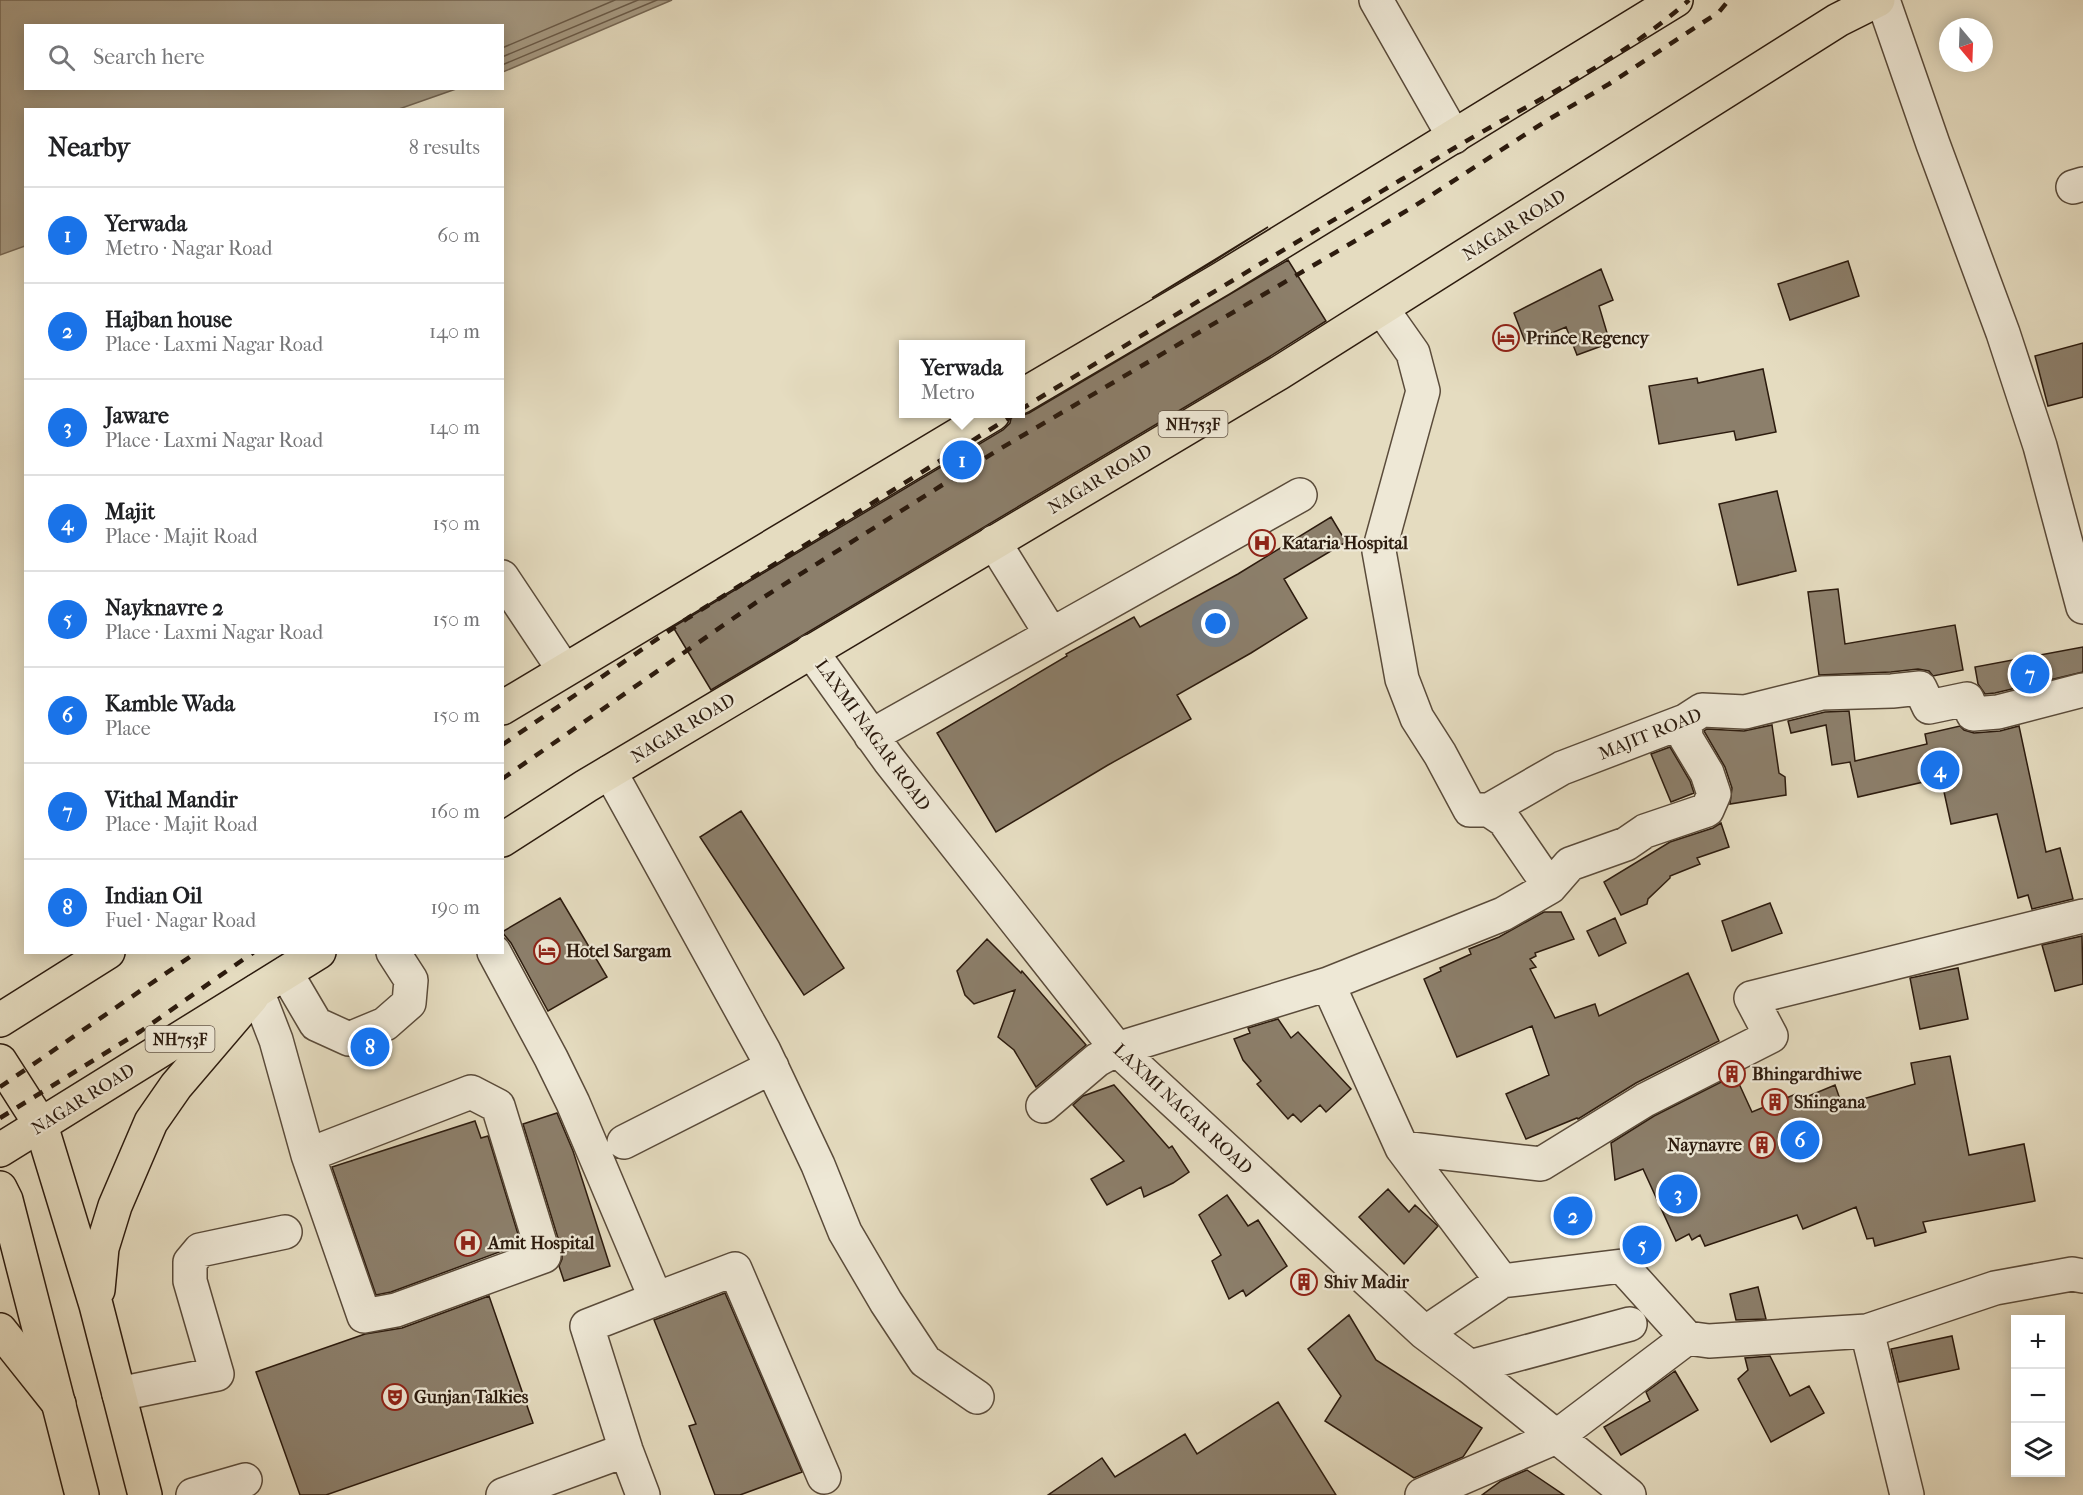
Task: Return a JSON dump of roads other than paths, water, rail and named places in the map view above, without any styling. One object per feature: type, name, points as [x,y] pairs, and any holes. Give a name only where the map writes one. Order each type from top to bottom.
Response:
[{"type":"main road","points":[[1025,394],[1221,279],[1676,0]]},
{"type":"main road","name":"NAGAR ROAD","points":[[504,839],[610,772],[1269,379],[1838,20],[1878,0]]},
{"type":"main road","points":[[504,707],[986,418]]},
{"type":"main road","points":[[0,1020],[105,954]]},
{"type":"main road","name":"NAGAR ROAD","points":[[0,1150],[316,954]]},
{"type":"main road","points":[[96,1305],[102,1248],[115,1206],[151,1122],[176,1086],[257,991]]},
{"type":"main road","points":[[0,1061],[41,1125],[96,1305],[145,1495]]},
{"type":"main road","points":[[0,1188],[6,1200],[82,1495]]},
{"type":"main road","points":[[0,1330],[59,1404]]},
{"type":"street","points":[[1376,0],[1454,137]]},
{"type":"street","points":[[1883,0],[2003,333],[2033,423],[2083,607]]},
{"type":"street","points":[[1382,309],[1413,352],[1423,391],[1379,550],[1402,679],[1417,718],[1440,754],[1470,810],[1489,810],[1504,820],[1550,887]]},
{"type":"street","points":[[871,736],[1300,495]]},
{"type":"street","points":[[994,542],[1051,634]]},
{"type":"street","points":[[504,580],[564,670]]},
{"type":"street","name":"LAXMI NAGAR ROAD","points":[[812,651],[889,760],[1117,1049],[1425,1333],[1629,1495]]},
{"type":"street","name":"MAJIT ROAD","points":[[1489,810],[1562,768],[1685,721],[1702,710],[1745,712],[1822,693],[1920,688],[1929,707],[1967,699],[1973,714],[1998,712],[2083,690]]},
{"type":"street","points":[[1043,1106],[1097,1060],[1117,1049],[1328,984],[1503,914],[1550,887],[1570,864],[1626,844],[1645,831],[1707,810],[1714,794],[1707,773],[1686,738],[1685,721]]},
{"type":"street","points":[[610,772],[772,1067],[818,1165],[845,1232],[886,1302],[925,1361],[976,1397]]},
{"type":"street","points":[[1402,1148],[1541,1164],[1645,1100],[1771,1036],[1752,998],[2083,916]]},
{"type":"street","points":[[286,973],[316,1024],[349,1039],[385,1024],[409,1003],[411,980],[394,954]]},
{"type":"street","points":[[495,954],[573,1103],[656,1299]]},
{"type":"street","points":[[1328,984],[1402,1148],[1502,1281]]},
{"type":"street","points":[[257,991],[276,1040],[308,1155],[364,1316],[396,1310],[544,1256],[498,1106],[471,1092],[308,1155]]},
{"type":"street","points":[[624,1143],[772,1067]]},
{"type":"street","points":[[119,1394],[217,1374],[190,1281],[190,1262],[200,1250],[285,1232]]},
{"type":"street","points":[[1425,1333],[1502,1281],[1622,1266],[1688,1338],[1709,1341],[1867,1331],[1995,1288],[2072,1274],[2083,1276]]},
{"type":"street","points":[[643,1495],[626,1450],[587,1326],[735,1269],[824,1477]]},
{"type":"street","points":[[1470,1367],[1630,1324]]},
{"type":"street","points":[[1867,1331],[1907,1495]]},
{"type":"street","points":[[1422,1495],[1556,1437],[1688,1338]]},
{"type":"street","points":[[503,1495],[626,1450]]},
{"type":"street","points":[[193,1495],[245,1480]]},
{"type":"water","points":[[0,0],[672,0],[504,72],[504,24],[24,24],[24,90],[453,90],[402,108],[24,108],[24,246],[0,255]]},
{"type":"railway","points":[[1025,407],[1456,147],[1607,61],[1636,42],[1689,0]]},
{"type":"railway","points":[[504,778],[764,597],[998,450],[1413,207],[1719,12],[1729,0]]},
{"type":"railway","points":[[504,744],[688,618],[1009,418]]},
{"type":"railway","points":[[0,1087],[194,954]]},
{"type":"railway","points":[[0,1118],[141,1031],[251,954]]},
{"type":"place","name":"Prince Regency","points":[[1506,338]]},
{"type":"place","name":"Yerwada","points":[[962,460]]},
{"type":"place","name":"Kataria Hospital","points":[[1262,543]]},
{"type":"place","name":"Vithal Mandir","points":[[2030,674]]},
{"type":"place","name":"Majit","points":[[1940,770]]},
{"type":"place","name":"Hotel Sargam","points":[[547,951]]},
{"type":"place","name":"Indian Oil","points":[[370,1047]]},
{"type":"place","name":"Bhingardhiwe","points":[[1732,1074]]},
{"type":"place","name":"Shingana","points":[[1775,1102]]},
{"type":"place","name":"Kamble Wada","points":[[1800,1140]]},
{"type":"place","name":"Naynavre","points":[[1762,1145]]},
{"type":"place","name":"Jaware","points":[[1678,1194]]},
{"type":"place","name":"Hajban house","points":[[1573,1216]]},
{"type":"place","name":"Amit Hospital","points":[[468,1243]]},
{"type":"place","name":"Nayknavre 2","points":[[1642,1245]]},
{"type":"place","name":"Shiv Madir","points":[[1304,1282]]},
{"type":"place","name":"Gunjan Talkies","points":[[395,1397]]}]
